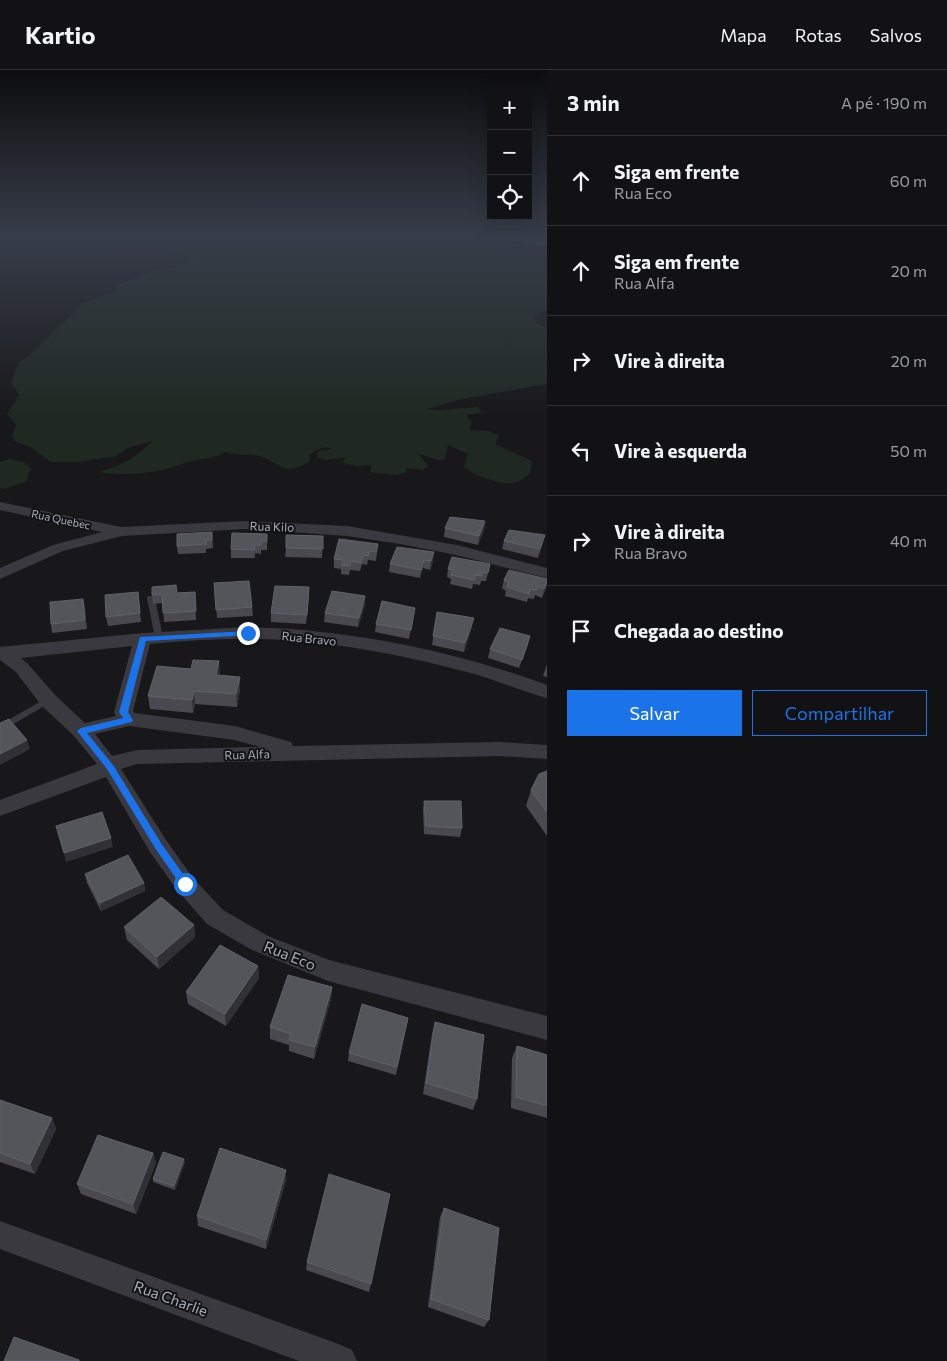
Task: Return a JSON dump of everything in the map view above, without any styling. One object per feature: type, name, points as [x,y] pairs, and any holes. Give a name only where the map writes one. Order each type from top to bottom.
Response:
[{"type":"street","name":"Rua Quebec","points":[[0,506],[122,531]]},
{"type":"street","name":"Rua Kilo","points":[[0,574],[58,548],[122,531],[245,526],[347,531],[457,550],[547,572]]},
{"type":"street","name":"Rua Bravo","points":[[2,653],[151,638],[248,633],[304,636],[423,655],[466,665],[547,692]]},
{"type":"street","points":[[129,720],[123,712],[151,638]]},
{"type":"street","points":[[2,653],[22,668],[48,700],[81,731],[110,767]]},
{"type":"street","points":[[81,731],[129,720],[235,733],[299,752]]},
{"type":"street","name":"Rua Alfa","points":[[0,808],[110,767],[116,762],[137,757],[500,749],[547,752]]},
{"type":"street","name":"Rua Eco","points":[[110,767],[158,846],[185,884],[215,917],[260,943],[328,970],[547,1028]]},
{"type":"street","name":"Rua Charlie","points":[[0,1236],[342,1361]]},
{"type":"lane","points":[[151,598],[151,638]]},
{"type":"lane","points":[[0,729],[48,700]]},
{"type":"shaded area","points":[[99,297],[547,297],[547,311],[539,312],[533,316],[537,323],[547,328],[547,384],[457,400],[428,409],[479,407],[481,413],[466,415],[471,422],[470,430],[488,431],[499,435],[495,444],[532,461],[530,474],[520,481],[510,483],[496,482],[464,467],[468,454],[448,445],[445,459],[437,460],[419,454],[428,466],[423,470],[407,468],[405,473],[396,475],[371,472],[371,465],[356,466],[343,463],[345,457],[326,460],[317,457],[319,451],[332,449],[326,447],[317,449],[312,453],[310,461],[292,468],[280,466],[254,455],[226,452],[214,457],[152,472],[126,474],[99,472],[128,460],[152,441],[128,448],[116,456],[79,462],[50,462],[32,448],[15,441],[12,436],[16,425],[7,414],[19,395],[11,383],[18,363],[30,355],[83,303]]},
{"type":"shaded area","points":[[9,459],[23,462],[31,468],[26,482],[4,489],[0,488],[0,462]]},
{"type":"building","points":[[450,517],[485,521],[479,536],[445,528]]},
{"type":"building","points":[[509,530],[545,535],[540,549],[504,541]]},
{"type":"building","points":[[212,532],[212,540],[206,540],[206,544],[177,546],[177,534]]},
{"type":"building","points":[[232,533],[267,534],[267,541],[261,541],[261,545],[255,545],[254,550],[231,549]]},
{"type":"building","points":[[286,535],[323,536],[323,549],[286,548]]},
{"type":"building","points":[[339,539],[378,544],[376,552],[369,551],[368,556],[363,555],[361,563],[351,561],[350,566],[341,565],[343,560],[334,559]]},
{"type":"building","points":[[397,547],[434,552],[431,561],[424,560],[421,570],[390,564]]},
{"type":"building","points":[[452,557],[490,564],[488,573],[480,572],[482,576],[475,575],[474,580],[451,575],[453,570],[448,569]]},
{"type":"building","points":[[509,570],[547,579],[547,582],[544,589],[538,586],[537,590],[530,589],[529,594],[507,587],[509,583],[504,580]]},
{"type":"building","points":[[249,581],[252,607],[216,610],[214,583]]},
{"type":"building","points":[[176,585],[177,593],[195,592],[196,611],[163,613],[162,594],[152,595],[152,587]]},
{"type":"building","points":[[275,586],[309,587],[307,615],[271,613]]},
{"type":"building","points":[[332,591],[365,596],[359,618],[325,613]]},
{"type":"building","points":[[138,592],[140,613],[106,617],[105,595]]},
{"type":"building","points":[[83,599],[85,620],[51,624],[50,602]]},
{"type":"building","points":[[382,601],[415,608],[411,630],[376,624]]},
{"type":"building","points":[[437,612],[474,618],[465,643],[433,636]]},
{"type":"building","points":[[500,628],[530,636],[522,660],[490,649]]},
{"type":"building","points":[[193,660],[219,661],[216,675],[240,677],[236,694],[194,691],[192,700],[148,696],[157,666],[191,669]]},
{"type":"building","points":[[9,719],[27,740],[0,754],[0,723]]},
{"type":"building","points":[[547,771],[547,812],[531,790],[539,774]]},
{"type":"building","points":[[424,801],[461,801],[462,828],[426,826]]},
{"type":"building","points":[[102,812],[111,838],[64,853],[56,826]]},
{"type":"building","points":[[128,855],[144,883],[100,903],[85,874]]},
{"type":"building","points":[[161,897],[194,925],[157,957],[124,927]]},
{"type":"building","points":[[220,945],[258,966],[225,1014],[186,992]]},
{"type":"building","points":[[288,975],[332,987],[315,1047],[289,1040],[291,1034],[270,1027]]},
{"type":"building","points":[[362,1004],[408,1018],[397,1067],[349,1053]]},
{"type":"building","points":[[435,1022],[484,1035],[477,1099],[426,1083]]},
{"type":"building","points":[[517,1046],[547,1055],[547,1106],[516,1097]]},
{"type":"building","points":[[0,1100],[52,1118],[30,1164],[0,1153]]},
{"type":"building","points":[[98,1135],[153,1153],[133,1204],[77,1184]]},
{"type":"building","points":[[220,1148],[286,1170],[266,1240],[197,1216]]},
{"type":"building","points":[[163,1152],[184,1159],[174,1186],[153,1179]]},
{"type":"building","points":[[329,1174],[390,1194],[371,1284],[307,1262]]},
{"type":"building","points":[[444,1208],[499,1228],[489,1320],[431,1299]]},
{"type":"building","points":[[14,1337],[79,1360],[79,1361],[4,1361]]},
{"type":"route","points":[[185,884],[158,846],[110,767],[81,731],[129,720],[123,712],[143,639],[248,633]]}]
